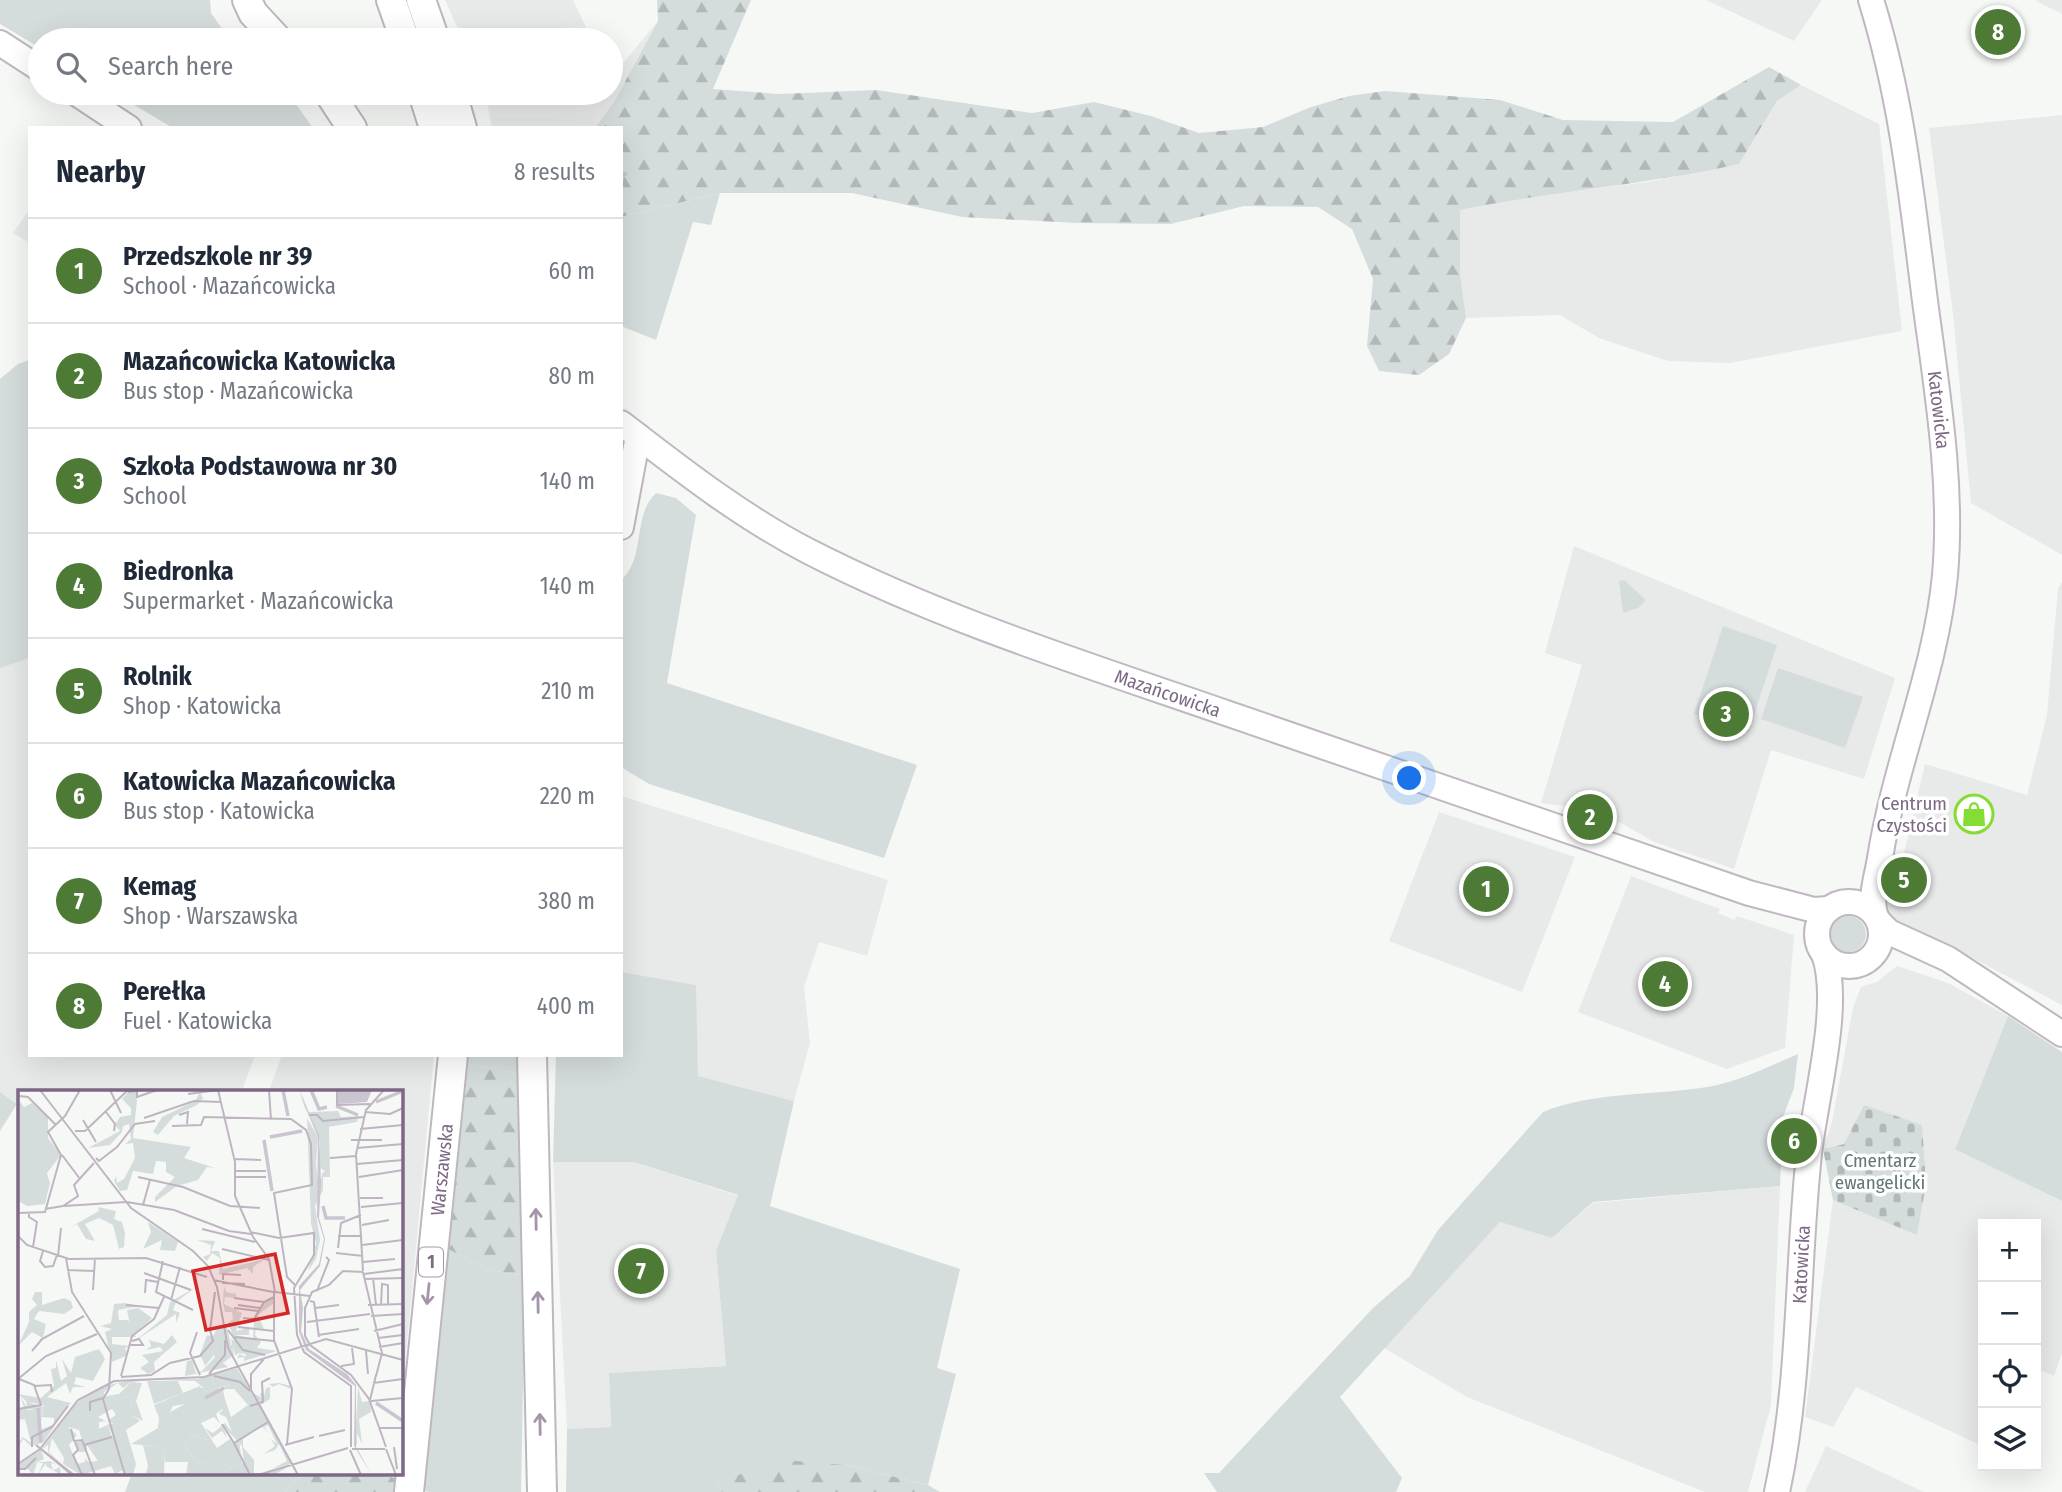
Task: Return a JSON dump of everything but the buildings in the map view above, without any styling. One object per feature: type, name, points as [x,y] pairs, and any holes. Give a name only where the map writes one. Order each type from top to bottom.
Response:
[{"type":"main road","points":[[247,0],[253,13],[267,28]]},
{"type":"main road","points":[[391,0],[401,28]]},
{"type":"main road","points":[[421,0],[431,28]]},
{"type":"main road","points":[[427,105],[433,126]]},
{"type":"main road","points":[[455,105],[461,126]]},
{"type":"main road","name":"Warszawska","points":[[409,1492],[453,1057]]},
{"type":"main road","points":[[532,1057],[541,1492]]},
{"type":"street","name":"Katowicka","points":[[1871,0],[1903,127],[1940,407],[1946,517],[1945,575],[1936,626],[1886,820],[1871,899],[1877,918]]},
{"type":"street","points":[[0,43],[28,61]]},
{"type":"street","points":[[94,105],[126,126]]},
{"type":"street","points":[[623,505],[630,430]]},
{"type":"street","name":"Mazańcowicka","points":[[630,430],[712,492],[764,526],[809,551],[900,594],[1153,688],[1749,893],[1814,910],[1837,906]]},
{"type":"street","name":"Katowicka","points":[[1837,906],[1854,892],[1886,820]]},
{"type":"street","name":"Mazańcowicka","points":[[1749,893],[1769,909],[1809,929],[1821,946]]},
{"type":"street","points":[[1964,971],[1902,954],[1886,953],[1865,962],[1837,964],[1821,946],[1819,922],[1837,906],[1861,904],[1889,933],[1928,948],[1964,971],[2062,1034]]},
{"type":"street","points":[[1865,962],[1881,939],[1877,918]]},
{"type":"street","name":"Katowicka","points":[[1777,1492],[1789,1420],[1809,1155],[1826,1038],[1830,971],[1821,946]]},
{"type":"street","name":"Katowicka","points":[[1826,1038],[1850,974],[1865,962]]},
{"type":"shaded area","points":[[445,0],[573,0],[586,28],[458,28]]},
{"type":"shaded area","points":[[1706,0],[1822,0],[1794,41]]},
{"type":"shaded area","points":[[2062,0],[2062,14],[2036,1]]},
{"type":"shaded area","points":[[658,21],[623,85],[623,63]]},
{"type":"shaded area","points":[[1801,85],[1879,124],[1902,331],[1730,363],[1668,361],[1599,338],[1560,315],[1466,318],[1460,273],[1459,210],[1528,197],[1648,182],[1739,164],[1777,101]]},
{"type":"shaded area","points":[[487,105],[611,105],[596,126],[492,126]]},
{"type":"shaded area","points":[[2062,115],[2062,555],[1971,503],[1953,314],[1929,128]]},
{"type":"shaded area","points":[[28,212],[28,242],[13,233]]},
{"type":"shaded area","points":[[1574,546],[1895,678],[1864,779],[1771,750],[1734,869],[1654,842],[1621,823],[1580,808],[1541,803],[1582,665],[1545,653]]},
{"type":"shaded area","points":[[2062,582],[2062,1005],[1974,959],[1898,924],[1886,912],[1893,880],[1903,858],[1925,764],[2027,795],[2047,715],[2058,588]]},
{"type":"shaded area","points":[[28,659],[28,1057],[254,1057],[242,1090],[18,1090],[18,1104],[0,1092],[0,668]]},
{"type":"shaded area","points":[[623,797],[888,880],[867,956],[819,942],[804,987],[810,1043],[794,1101],[698,1076],[695,985],[623,972]]},
{"type":"shaded area","points":[[1439,812],[1575,857],[1522,992],[1389,941]]},
{"type":"shaded area","points":[[1631,876],[1720,909],[1718,913],[1734,920],[1737,916],[1794,935],[1785,1048],[1727,1069],[1578,1012]]},
{"type":"shaded area","points":[[1897,966],[1948,983],[2008,1016],[1955,1148],[2062,1201],[2062,1353],[2054,1376],[2041,1370],[2041,1219],[1978,1219],[1978,1444],[1856,1387],[1833,1427],[1805,1417],[1833,1200],[1917,1234],[1926,1184],[1844,1144],[1823,1149],[1832,1122],[1853,1008],[1861,987],[1877,982]]},
{"type":"shaded area","points":[[281,1057],[434,1057],[402,1396],[402,1090],[269,1090]]},
{"type":"shaded area","points":[[553,1162],[634,1162],[738,1196],[716,1251],[726,1366],[609,1373],[611,1427],[567,1429]]},
{"type":"shaded area","points":[[1780,1186],[1771,1405],[1748,1492],[1705,1492],[1467,1397],[1384,1348],[1500,1222],[1552,1238],[1593,1203]]},
{"type":"shaded area","points":[[1826,1446],[1924,1492],[1805,1492]]},
{"type":"green space","points":[[0,0],[210,0],[211,13],[222,28],[28,28],[28,41],[0,24]]},
{"type":"green space","points":[[657,0],[751,0],[713,89],[779,94],[876,90],[1032,113],[1094,102],[1151,116],[1199,133],[1263,127],[1311,107],[1349,96],[1385,91],[1500,100],[1563,120],[1673,122],[1769,67],[1801,85],[1777,101],[1739,164],[1460,210],[1460,273],[1466,318],[1449,354],[1419,375],[1379,371],[1367,346],[1373,279],[1352,229],[1318,207],[1244,206],[1171,224],[1077,223],[962,217],[852,193],[720,193],[623,217],[623,126],[596,126],[611,105],[623,105],[623,85],[658,21]]},
{"type":"green space","points":[[134,105],[297,105],[312,126],[170,126]]},
{"type":"green space","points":[[720,193],[711,225],[693,222],[656,340],[623,327],[623,217]]},
{"type":"green space","points":[[28,361],[28,659],[0,668],[0,379],[18,364]]},
{"type":"green space","points":[[656,493],[676,498],[696,515],[667,683],[917,765],[884,858],[649,784],[623,768],[623,578],[634,561],[644,513]]},
{"type":"green space","points":[[1624,580],[1646,600],[1638,608],[1623,613],[1619,581]]},
{"type":"green space","points":[[1723,626],[1777,645],[1748,733],[1694,714]]},
{"type":"green space","points":[[1778,668],[1863,697],[1845,748],[1761,719]]},
{"type":"green space","points":[[1848,916],[1861,921],[1866,934],[1861,947],[1848,952],[1835,947],[1830,934],[1835,921]]},
{"type":"green space","points":[[623,972],[696,985],[698,1076],[794,1101],[770,1206],[960,1269],[937,1368],[956,1374],[928,1485],[846,1465],[717,1482],[722,1492],[566,1492],[567,1429],[611,1427],[609,1373],[726,1366],[716,1251],[738,1195],[634,1162],[553,1162],[556,1057],[623,1057]]},
{"type":"green space","points":[[2008,1016],[2062,1052],[2062,1201],[1955,1149]]},
{"type":"green space","points":[[1798,1054],[1794,1088],[1783,1117],[1780,1186],[1593,1202],[1552,1238],[1500,1222],[1340,1397],[1402,1478],[1396,1492],[1217,1492],[1204,1473],[1219,1473],[1373,1308],[1410,1276],[1438,1230],[1543,1112],[1583,1100],[1719,1085]]},
{"type":"green space","points":[[469,1057],[523,1057],[521,1099],[516,1073],[468,1064]]},
{"type":"green space","points":[[468,1064],[516,1073],[521,1099],[525,1276],[489,1270],[446,1248]]},
{"type":"green space","points":[[0,1092],[17,1104],[0,1131]]},
{"type":"green space","name":"Cmentarz ewangelicki","points":[[1864,1105],[1922,1125],[1926,1184],[1917,1235],[1833,1200],[1823,1149],[1844,1144]]},
{"type":"green space","points":[[446,1248],[489,1270],[525,1276],[521,1492],[428,1492],[419,1488]]},
{"type":"green space","points":[[783,1460],[846,1465],[928,1485],[940,1492],[722,1492],[717,1482]]},
{"type":"green space","points":[[132,1474],[322,1474],[296,1478],[285,1492],[125,1492]]},
{"type":"green space","points":[[322,1474],[381,1474],[398,1479],[397,1492],[285,1492],[296,1478]]},
{"type":"place","name":"Perełka","points":[[1998,32]]},
{"type":"place","name":"Szkoła Podstawowa nr 30","points":[[1726,714]]},
{"type":"place","name":"Centrum Czystości","points":[[1974,814]]},
{"type":"place","name":"Mazańcowicka Katowicka","points":[[1590,817]]},
{"type":"place","name":"Rolnik","points":[[1904,880]]},
{"type":"place","name":"Przedszkole nr 39","points":[[1486,889]]},
{"type":"place","name":"Biedronka","points":[[1665,984]]},
{"type":"place","name":"Katowicka Mazańcowicka","points":[[1794,1141]]},
{"type":"place","name":"Kemag","points":[[641,1271]]}]
